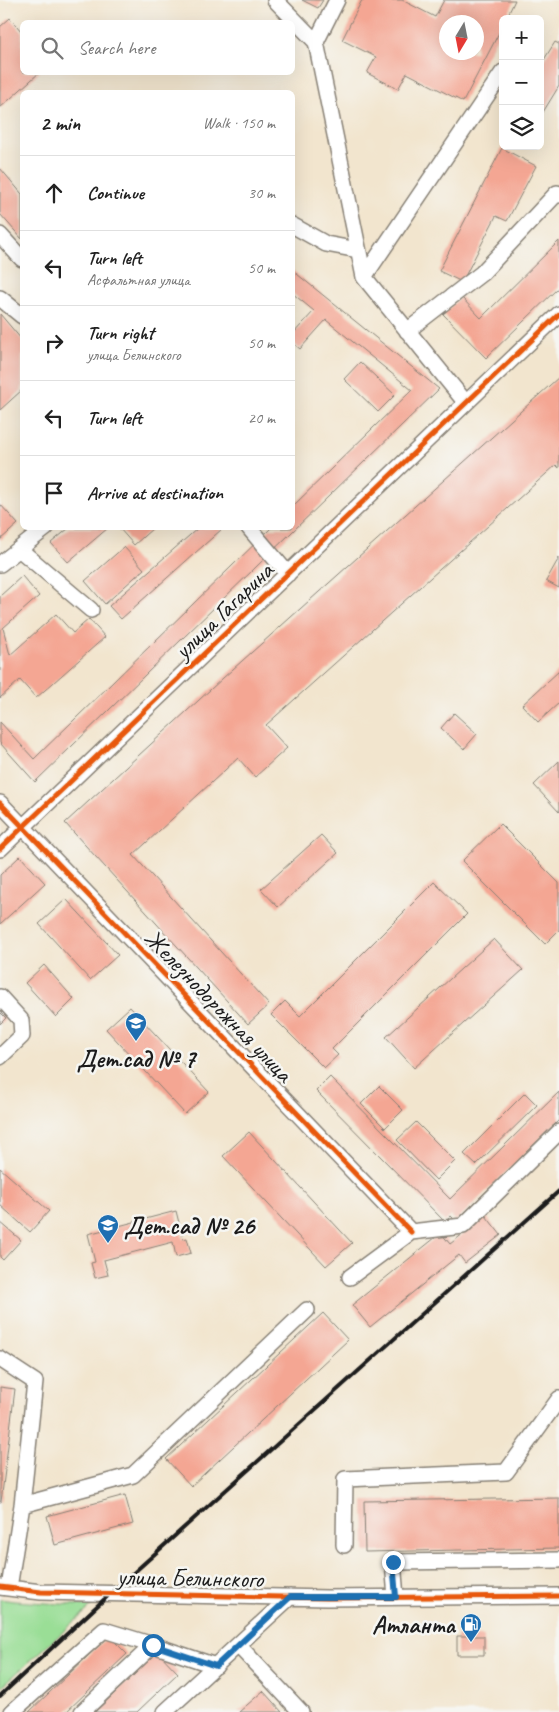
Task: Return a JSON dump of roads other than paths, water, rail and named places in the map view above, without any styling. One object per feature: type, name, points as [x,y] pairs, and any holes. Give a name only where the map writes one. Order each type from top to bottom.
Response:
[{"type":"street","points":[[275,0],[295,20]]},
{"type":"street","points":[[316,42],[337,0]]},
{"type":"street","points":[[295,20],[316,42],[364,277],[466,403]]},
{"type":"street","points":[[364,277],[499,78]]},
{"type":"street","points":[[407,330],[482,273],[557,193],[559,195]]},
{"type":"street","points":[[295,227],[326,244],[358,250]]},
{"type":"street","points":[[0,235],[20,257]]},
{"type":"street","points":[[0,298],[20,314]]},
{"type":"street","name":"улица Гагарина","points":[[0,850],[559,314]]},
{"type":"street","points":[[0,564],[44,530]]},
{"type":"street","points":[[252,530],[288,574]]},
{"type":"street","points":[[20,549],[90,610]]},
{"type":"street","name":"Железнодорожная улица","points":[[0,804],[411,1232]]},
{"type":"street","points":[[0,997],[22,1020],[22,1036],[0,1057]]},
{"type":"street","points":[[350,1277],[411,1232],[463,1226],[559,1132]]},
{"type":"street","points":[[22,1505],[133,1475],[307,1310]]},
{"type":"street","points":[[0,1359],[34,1382],[22,1505],[5,1587]]},
{"type":"street","points":[[344,1545],[345,1479],[506,1472],[559,1398]]},
{"type":"street","points":[[396,1597],[393,1562],[559,1560]]},
{"type":"street","name":"улица Белинского","points":[[5,1587],[41,1592],[290,1597],[559,1596]]},
{"type":"street","points":[[165,1712],[290,1597]]},
{"type":"street","points":[[12,1712],[104,1630],[216,1666]]},
{"type":"street","points":[[82,1712],[153,1645]]},
{"type":"street","points":[[238,1645],[301,1712]]},
{"type":"railway","points":[[0,1696],[110,1594],[559,1191]]},
{"type":"place","name":"Дет.сад № 7","points":[[136,1042]]},
{"type":"place","name":"Дет.сад № 26","points":[[108,1244]]},
{"type":"place","name":"Атланта","points":[[471,1643]]}]
